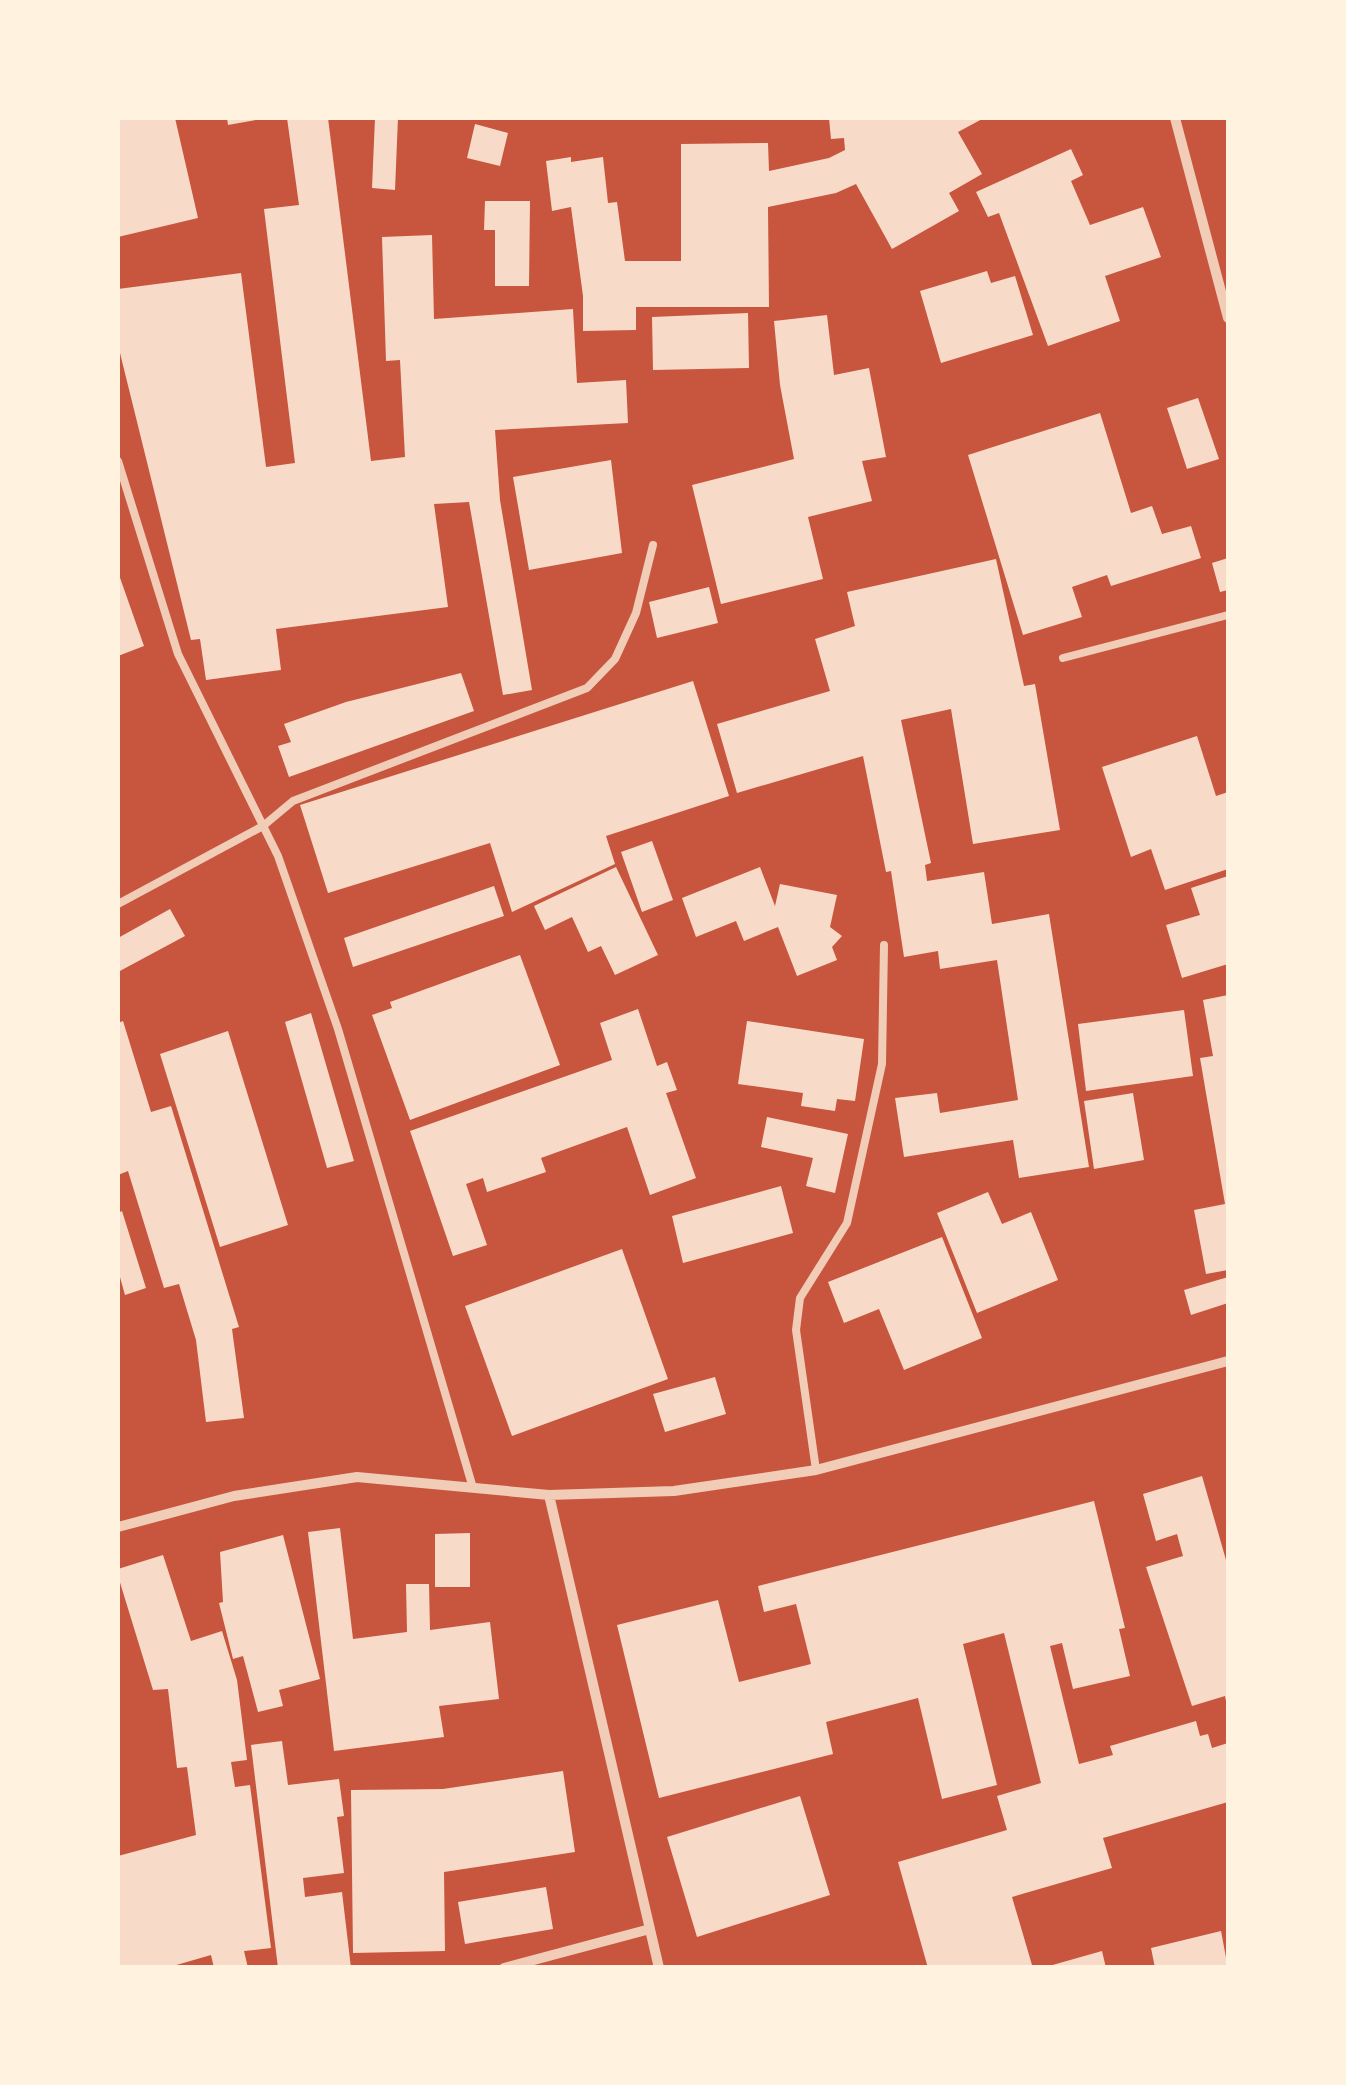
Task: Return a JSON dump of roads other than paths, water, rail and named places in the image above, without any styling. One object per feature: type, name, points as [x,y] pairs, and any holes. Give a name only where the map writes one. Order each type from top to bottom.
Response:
[{"type":"street","points":[[1175,118],[1228,318]]},
{"type":"street","points":[[118,1526],[234,1496],[357,1478],[549,1495],[674,1491],[816,1470],[1228,1361]]},
{"type":"street","points":[[549,1495],[658,1968]]},
{"type":"street","points":[[504,1968],[650,1929]]},
{"type":"lane","points":[[118,461],[178,654],[278,856],[338,1030],[473,1488]]},
{"type":"lane","points":[[118,904],[264,826],[293,801],[586,688],[614,660],[636,614],[653,544]]},
{"type":"lane","points":[[1063,658],[1228,615]]},
{"type":"lane","points":[[816,1470],[796,1330],[800,1298],[847,1224],[882,1064],[884,945]]}]
